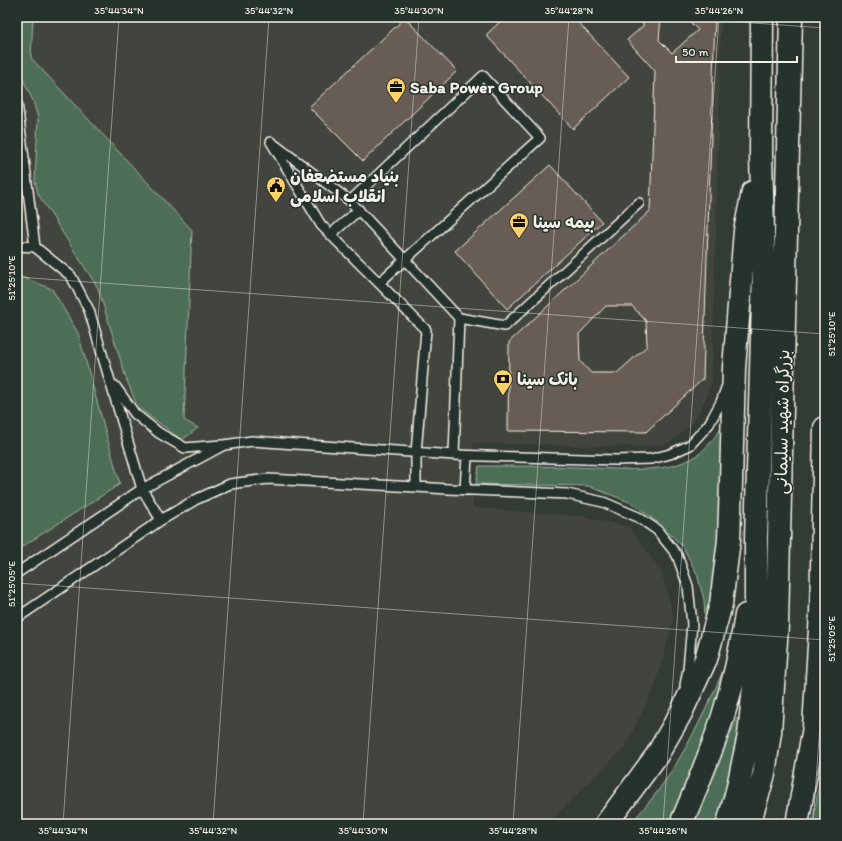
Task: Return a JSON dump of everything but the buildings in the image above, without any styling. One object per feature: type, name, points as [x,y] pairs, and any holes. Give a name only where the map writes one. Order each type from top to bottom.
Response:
[{"type":"highway","points":[[728,824],[749,735],[756,666],[756,539],[764,269],[761,155],[762,17]]},
{"type":"highway","name":"بزرگراه شهید سلیمانی","points":[[750,824],[764,774],[770,732],[777,625],[791,17]]},
{"type":"highway","points":[[606,824],[657,755],[681,713],[706,659],[722,604],[729,540],[734,368],[745,231],[761,155]]},
{"type":"highway","points":[[797,824],[814,727],[821,613],[825,428]]},
{"type":"highway","points":[[681,824],[723,716],[735,671],[745,620],[756,539]]},
{"type":"lane","points":[[350,201],[483,76],[540,138],[379,282]]},
{"type":"lane","points":[[17,103],[20,146],[36,247]]},
{"type":"lane","points":[[416,487],[416,453],[426,330],[321,224],[271,142],[350,201],[460,318],[505,326],[639,203]]},
{"type":"lane","points":[[331,234],[359,210]]},
{"type":"lane","points":[[17,246],[36,247],[71,276],[89,310],[142,489],[161,520]]},
{"type":"lane","points":[[454,455],[460,318]]},
{"type":"lane","points":[[110,379],[134,414],[159,433],[185,448],[252,442],[467,456],[651,460],[690,446],[709,424],[721,402],[734,368]]},
{"type":"lane","points":[[17,573],[142,489],[224,445]]},
{"type":"lane","points":[[465,490],[467,456]]},
{"type":"lane","points":[[17,618],[161,520],[195,500],[230,484],[268,479],[567,494],[603,502],[638,517],[657,530],[677,555],[688,586],[692,624],[688,669],[681,713]]},
{"type":"shaded area","points":[[17,17],[721,17],[712,381],[705,400],[693,423],[669,443],[641,447],[473,443],[473,508],[581,516],[629,527],[661,571],[674,618],[655,686],[624,748],[547,824],[17,824]]},
{"type":"green space","points":[[17,17],[33,17],[31,58],[192,230],[184,420],[198,428],[182,440],[144,412],[136,403],[126,378],[98,288],[38,194],[35,181],[38,118],[33,101],[17,69]]},
{"type":"green space","points":[[17,275],[52,289],[78,333],[120,484],[17,550]]},
{"type":"green space","points":[[722,427],[719,550],[706,631],[704,600],[697,574],[683,547],[660,524],[632,503],[588,486],[476,484],[479,466],[650,469],[678,464],[691,459],[700,453]]},
{"type":"green space","points":[[731,652],[729,673],[674,820],[659,824],[630,824],[666,780],[687,745],[715,690]]},
{"type":"green space","points":[[737,718],[742,725],[717,824],[693,824]]},
{"type":"green space","points":[[825,738],[825,824],[812,824],[821,774]]},
{"type":"place","name":"Saba Power Group","points":[[396,104]]},
{"type":"place","name":"بنیاد مستضعفان انقلاب اسلامی","points":[[276,203]]},
{"type":"place","name":"بیمه سینا","points":[[519,239]]},
{"type":"place","name":"بانک سینا","points":[[503,396]]}]
